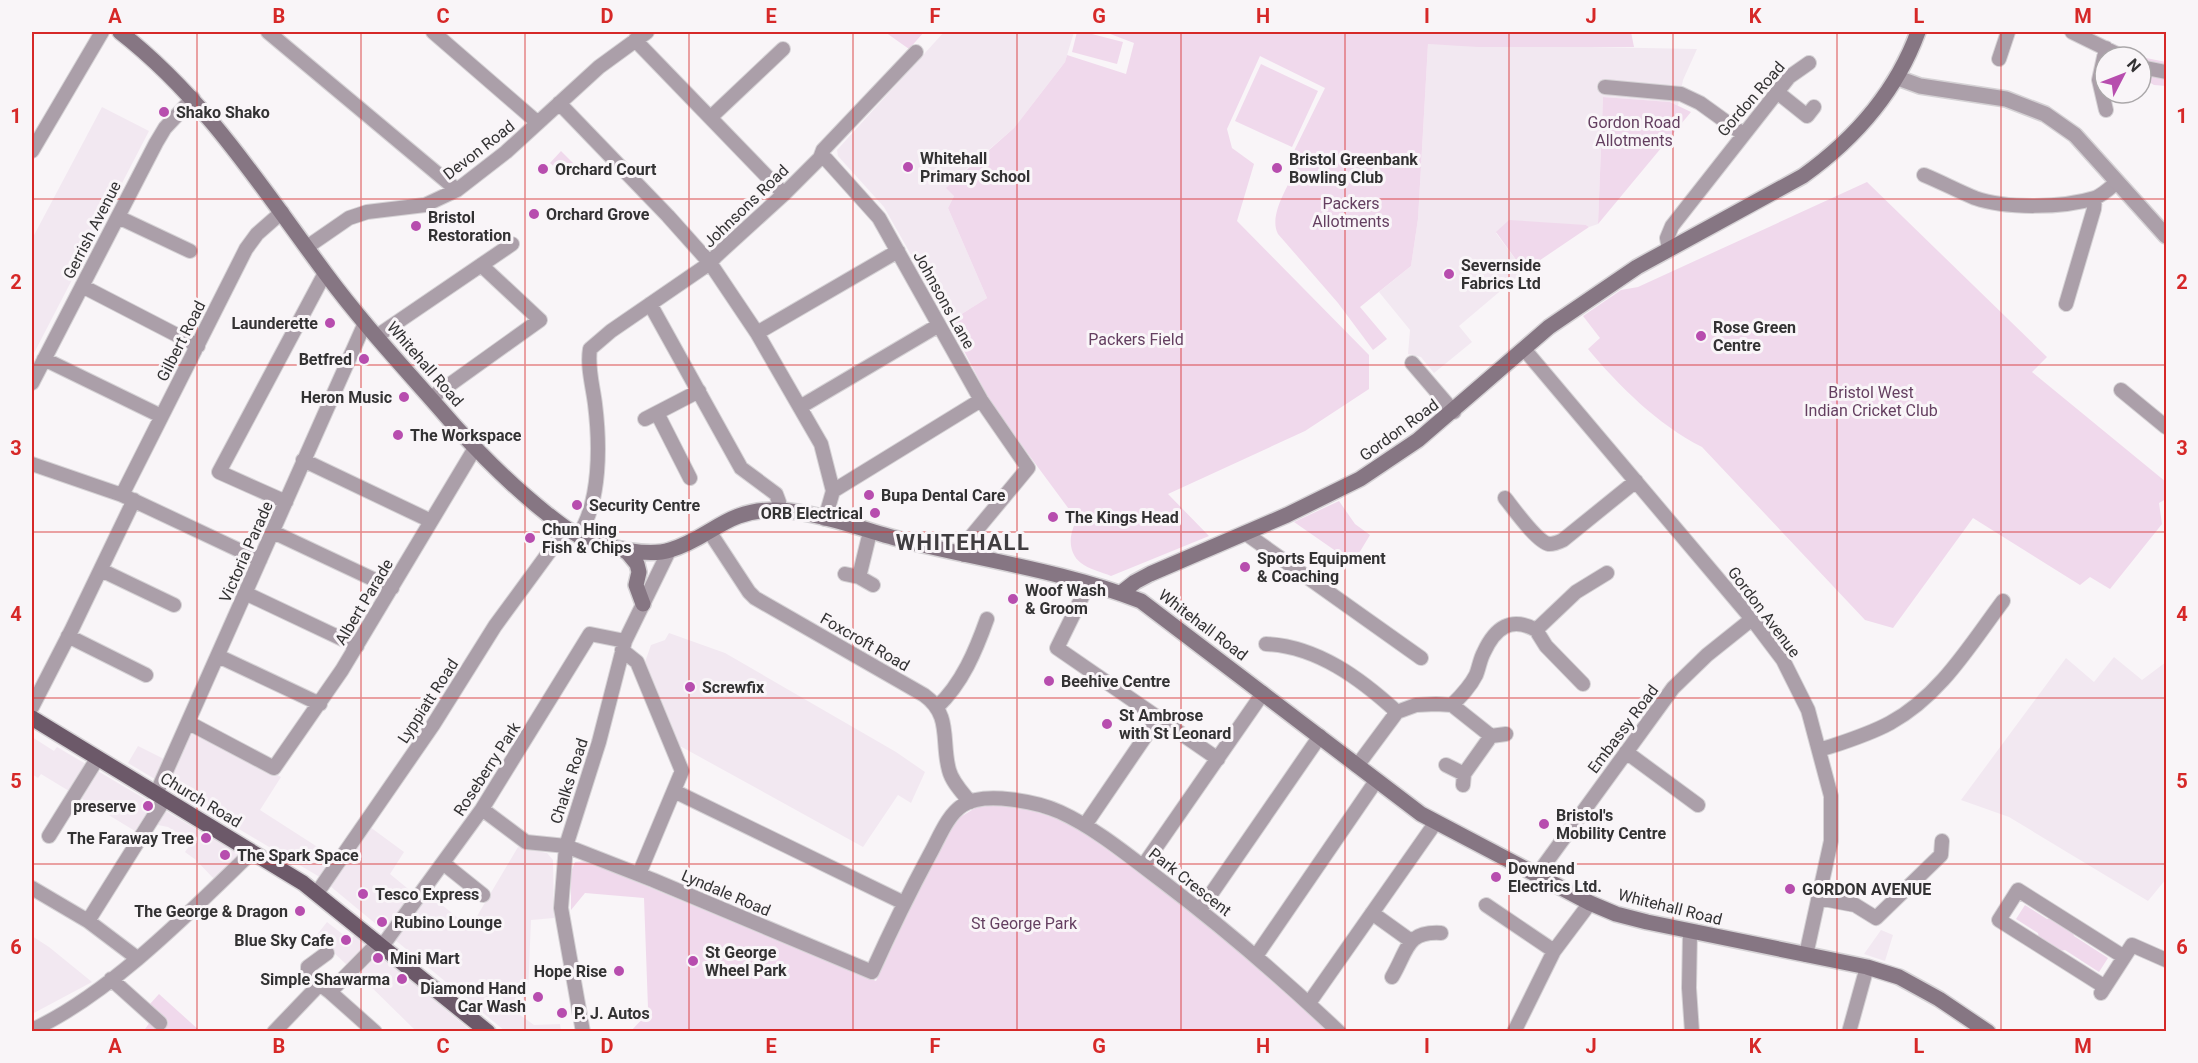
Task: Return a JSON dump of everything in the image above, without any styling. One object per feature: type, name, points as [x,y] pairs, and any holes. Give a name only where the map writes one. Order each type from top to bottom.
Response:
[{"type":"main road","name":"Gordon Road","points":[[1121,593],[1150,574],[1245,533],[1360,479],[1400,454],[1454,412],[1549,327],[1637,267],[1803,176],[1828,158],[1859,129],[1898,78],[1918,32]]},
{"type":"main road","name":"Whitehall Road","points":[[128,34],[192,98],[243,159],[325,273],[430,398],[513,486],[572,532],[591,541],[622,549],[647,553],[669,551],[724,521],[746,513],[779,510],[825,519],[1121,593],[1141,601],[1376,781],[1436,822],[1590,903],[1616,914],[1690,932],[1867,967],[1899,976],[1963,1014],[1988,1032]]},
{"type":"main road","points":[[622,549],[637,564],[639,572],[636,585],[643,604]]},
{"type":"main road","name":"Church Road","points":[[32,716],[97,759],[317,892],[488,1032]]},
{"type":"street","points":[[32,151],[102,32]]},
{"type":"street","points":[[268,32],[457,190]]},
{"type":"street","points":[[433,32],[538,123]]},
{"type":"street","name":"Devon Road","points":[[308,248],[349,218],[367,212],[425,205],[457,190],[506,152],[599,67],[647,32]]},
{"type":"street","points":[[1999,59],[2008,32]]},
{"type":"street","points":[[2072,32],[2100,45]]},
{"type":"street","points":[[635,40],[784,194]]},
{"type":"street","points":[[711,117],[783,49]]},
{"type":"street","name":"Johnsons Road","points":[[590,366],[591,347],[710,263],[820,158],[823,150],[916,52]]},
{"type":"street","name":"Gordon Road","points":[[1669,249],[1667,238],[1670,229],[1789,77],[1809,63]]},
{"type":"street","points":[[1898,78],[1920,86],[2006,99],[2044,114],[2075,135],[2166,236]]},
{"type":"street","points":[[1605,87],[1681,94],[1700,103],[1743,134]]},
{"type":"street","points":[[1777,92],[1807,116],[1814,107]]},
{"type":"street","name":"Gerrish Avenue","points":[[32,383],[156,143],[165,128],[192,98]]},
{"type":"street","points":[[559,103],[710,263],[757,333],[821,444],[833,491],[825,519]]},
{"type":"street","points":[[2105,105],[2106,110]]},
{"type":"street","name":"Johnsons Lane","points":[[820,158],[826,159],[870,207],[898,251],[981,400],[1028,468],[969,539],[964,555]]},
{"type":"street","points":[[1924,175],[1976,198],[1999,204],[2034,206],[2095,198],[2117,182]]},
{"type":"street","points":[[2066,304],[2094,209],[2095,198]]},
{"type":"street","name":"Gilbert Road","points":[[32,716],[101,570],[161,416],[246,249],[257,234],[282,212]]},
{"type":"street","points":[[118,217],[190,251]]},
{"type":"street","points":[[377,336],[512,244]]},
{"type":"street","points":[[757,333],[898,251]]},
{"type":"street","points":[[430,398],[540,320],[482,265]]},
{"type":"street","points":[[286,502],[219,472],[325,273]]},
{"type":"street","points":[[82,286],[198,345]]},
{"type":"street","points":[[650,304],[741,468],[776,494],[779,510]]},
{"type":"street","name":"Victoria Parade","points":[[88,921],[160,797],[245,593],[365,323]]},
{"type":"street","points":[[800,407],[939,325]]},
{"type":"street","name":"Gordon Avenue","points":[[1524,349],[1752,619],[1783,660],[1808,710],[1831,796],[1831,841],[1806,955]]},
{"type":"street","points":[[44,359],[161,416]]},
{"type":"street","points":[[1412,363],[1454,412]]},
{"type":"street","name":"Lyppiatt Road","points":[[317,892],[433,725],[495,626],[588,514],[596,484],[596,407],[590,366]]},
{"type":"street","points":[[2121,390],[2166,427]]},
{"type":"street","points":[[690,478],[651,416],[699,391]]},
{"type":"street","points":[[833,491],[981,400]]},
{"type":"street","name":"Albert Parade","points":[[189,723],[274,768],[320,704],[357,646],[475,448]]},
{"type":"street","points":[[303,459],[431,521]]},
{"type":"street","points":[[32,464],[128,498],[260,560]]},
{"type":"street","points":[[1505,498],[1537,536],[1544,542],[1555,544],[1636,481]]},
{"type":"street","name":"Foxcroft Road","points":[[709,531],[754,598],[924,695],[937,707]]},
{"type":"street","points":[[273,532],[392,588]]},
{"type":"street","points":[[870,532],[852,575],[873,585]]},
{"type":"street","points":[[1245,533],[1421,657]]},
{"type":"street","name":"Chalks Road","points":[[583,1032],[561,908],[566,846],[599,742],[624,645],[669,551]]},
{"type":"street","points":[[101,570],[174,605]]},
{"type":"street","points":[[1536,630],[1576,592],[1602,581]]},
{"type":"street","points":[[1085,583],[1082,597],[1057,648],[1218,759]]},
{"type":"street","points":[[245,593],[357,646]]},
{"type":"street","points":[[1820,750],[1877,729],[1915,706],[1949,673],[2003,601]]},
{"type":"street","points":[[674,791],[904,903],[953,813],[970,802],[956,784],[949,770],[942,717],[937,707],[952,690],[964,670],[978,644],[987,619]]},
{"type":"street","name":"Embassy Road","points":[[1537,875],[1673,688],[1707,655],[1752,619]]},
{"type":"street","points":[[1452,705],[1465,692],[1476,674],[1490,641],[1500,630],[1512,623],[1520,623],[1536,630],[1546,646],[1576,670],[1583,684]]},
{"type":"street","name":"Roseberry Park","points":[[274,1032],[381,944],[482,809],[590,634],[624,645]]},
{"type":"street","points":[[68,636],[146,675]]},
{"type":"street","points":[[1266,644],[1283,644],[1330,662],[1368,686],[1397,712]]},
{"type":"street","points":[[624,645],[636,662],[682,771],[639,874]]},
{"type":"street","points":[[218,656],[320,704]]},
{"type":"street","points":[[1143,866],[1263,693]]},
{"type":"street","points":[[1358,766],[1397,712],[1416,705],[1452,705],[1491,736],[1506,734]]},
{"type":"street","points":[[1085,825],[1155,716]]},
{"type":"street","points":[[1200,910],[1320,736]]},
{"type":"street","points":[[1446,765],[1463,780],[1491,736]]},
{"type":"street","points":[[1626,752],[1698,805]]},
{"type":"street","points":[[49,836],[97,759]]},
{"type":"street","points":[[1256,956],[1376,781]]},
{"type":"street","name":"Park Crescent","points":[[970,802],[999,798],[1024,801],[1059,811],[1085,825],[1200,910],[1256,956],[1339,1032]]},
{"type":"street","name":"Lyndale Road","points":[[482,809],[526,842],[566,846],[639,874],[872,972],[904,903]]},
{"type":"street","points":[[1309,1003],[1436,822]]},
{"type":"street","points":[[1818,898],[1855,905],[1876,918],[1941,855],[1942,841]]},
{"type":"street","points":[[32,1030],[92,994],[137,958],[252,852]]},
{"type":"street","points":[[443,863],[483,895]]},
{"type":"street","points":[[32,888],[88,921],[137,958]]},
{"type":"street","points":[[2124,957],[2018,890],[1999,920],[2103,990],[2132,945],[2166,960]]},
{"type":"street","points":[[1514,1032],[1554,951],[1590,903]]},
{"type":"street","points":[[1486,905],[1554,951]]},
{"type":"street","points":[[1372,913],[1411,941]]},
{"type":"street","points":[[1392,977],[1411,941],[1424,932],[1442,933]]},
{"type":"street","points":[[1690,932],[1689,988],[1692,1032]]},
{"type":"street","points":[[327,953],[308,967],[308,971],[324,989],[375,1032]]},
{"type":"street","points":[[1849,1032],[1867,967]]},
{"type":"street","points":[[111,979],[158,1016]]},
{"type":"shaded area","name":"Whitehall Primary School","points":[[944,32],[1074,32],[1065,62],[1014,128],[956,178],[954,196],[948,208],[987,298],[949,322],[884,207],[838,156],[837,150]]},
{"type":"shaded area","points":[[1428,44],[1697,49],[1683,80],[1678,106],[1670,102],[1603,97],[1598,224],[1589,227],[1586,225],[1496,233],[1524,271],[1459,326],[1472,342],[1434,373],[1421,357],[1408,354],[1410,330],[1379,292],[1411,266],[1418,219]]},
{"type":"shaded area","points":[[102,107],[149,131],[32,357],[32,239]]},
{"type":"shaded area","points":[[669,633],[725,653],[896,752],[925,772],[911,803],[898,795],[863,847],[680,746],[645,662],[651,645],[665,640]]},
{"type":"shaded area","points":[[2114,657],[2142,680],[2166,662],[2166,879],[2148,901],[2009,817],[1961,800],[2066,658],[2094,682]]},
{"type":"shaded area","points":[[192,729],[281,777],[260,810],[344,864],[370,827],[404,852],[390,874],[424,902],[430,895],[470,928],[518,847],[547,853],[553,860],[554,918],[531,920],[528,993],[516,1012],[534,1025],[560,1024],[561,1031],[505,1031],[318,876],[128,763],[138,746],[174,764]]},
{"type":"shaded area","points":[[32,737],[54,751],[57,747],[240,855],[214,879],[185,852],[192,842],[168,827],[158,825],[144,817],[135,831],[41,774],[38,778],[32,774]]},
{"type":"shaded area","points":[[327,922],[350,940],[356,934],[366,943],[366,948],[348,966],[316,936]]},
{"type":"shaded area","points":[[1881,930],[1893,935],[1885,961],[1864,954]]},
{"type":"shaded area","points":[[32,936],[92,982],[32,1014]]},
{"type":"shaded area","points":[[378,951],[471,1031],[416,1031],[358,974]]},
{"type":"green space","points":[[885,32],[924,32],[909,49]]},
{"type":"green space","points":[[1077,32],[1123,42],[1117,64],[1072,52]]},
{"type":"green space","name":"Packers Field","points":[[1105,32],[1631,32],[1634,47],[1478,47],[1428,44],[1418,219],[1411,266],[1360,307],[1387,339],[1373,350],[1338,303],[1278,234],[1276,226],[1278,206],[1302,159],[1292,155],[1325,88],[1260,56],[1227,129],[1232,148],[1254,164],[1237,221],[1369,355],[1369,389],[1305,431],[1168,494],[1209,536],[1111,576],[1087,567],[1076,559],[1071,548],[1071,536],[1077,520],[992,405],[949,322],[987,298],[948,208],[954,196],[946,188],[1014,128],[1065,62],[1067,55],[1126,74],[1134,43]]},
{"type":"green space","points":[[2153,59],[2166,62],[2166,86],[2154,85]]},
{"type":"green space","points":[[1261,64],[1318,91],[1292,147],[1235,121]]},
{"type":"green space","name":"Gordon Road Allotments","points":[[1603,97],[1670,102],[1691,112],[1598,224]]},
{"type":"green space","points":[[561,151],[574,164],[563,175],[550,163]]},
{"type":"green space","name":"Bristol West Indian Cricket Club","points":[[1867,182],[2047,357],[2032,372],[2166,482],[2166,499],[2159,503],[2162,524],[2110,589],[2090,577],[2080,585],[1973,518],[1893,628],[1865,620],[1702,447],[1670,428],[1640,404],[1588,349],[1600,338],[1583,316],[1621,290],[1638,287]]},
{"type":"green space","points":[[1509,220],[1589,227],[1524,271],[1496,232]]},
{"type":"green space","points":[[1339,501],[1355,524],[1370,535],[1353,563],[1294,522]]},
{"type":"green space","name":"St George Park","points":[[998,805],[1023,808],[1056,818],[1093,836],[1204,919],[1331,1031],[631,1031],[643,1018],[648,1008],[644,898],[585,893],[571,910],[571,872],[575,862],[586,861],[876,981],[941,843],[957,819],[977,807]]},
{"type":"green space","points":[[2025,905],[2047,919],[2052,918],[2072,931],[2074,936],[2108,958],[2099,972],[2065,950],[2059,951],[2039,938],[2038,933],[2016,919]]},
{"type":"green space","points":[[159,994],[200,1031],[143,1032],[150,1022],[150,1004]]},
{"type":"place","name":"Shako Shako","points":[[164,112]]},
{"type":"place","name":"Whitehall Primary School","points":[[908,167]]},
{"type":"place","name":"Bristol Greenbank Bowling Club","points":[[1277,168]]},
{"type":"place","name":"Orchard Court","points":[[543,169]]},
{"type":"place","name":"Orchard Grove","points":[[534,214]]},
{"type":"place","name":"Bristol Restoration","points":[[416,226]]},
{"type":"place","name":"Severnside Fabrics Ltd","points":[[1449,274]]},
{"type":"place","name":"Launderette","points":[[330,323]]},
{"type":"place","name":"Rose Green Centre","points":[[1701,336]]},
{"type":"place","name":"Betfred","points":[[364,359]]},
{"type":"place","name":"Heron Music","points":[[404,397]]},
{"type":"place","name":"The Workspace","points":[[398,435]]},
{"type":"place","name":"Bupa Dental Care","points":[[869,495]]},
{"type":"place","name":"Security Centre","points":[[577,505]]},
{"type":"place","name":"ORB Electrical","points":[[875,513]]},
{"type":"place","name":"The Kings Head","points":[[1053,517]]},
{"type":"place","name":"Chun Hing Fish & Chips","points":[[530,538]]},
{"type":"place","name":"Sports Equipment & Coaching","points":[[1245,567]]},
{"type":"place","name":"Woof Wash & Groom","points":[[1013,599]]},
{"type":"place","name":"Beehive Centre","points":[[1049,681]]},
{"type":"place","name":"Screwfix","points":[[690,687]]},
{"type":"place","name":"St Ambrose with St Leonard","points":[[1107,724]]},
{"type":"place","name":"preserve","points":[[148,806]]},
{"type":"place","name":"Bristol's Mobility Centre","points":[[1544,824]]},
{"type":"place","name":"The Faraway Tree","points":[[206,838]]},
{"type":"place","name":"The Spark Space","points":[[225,855]]},
{"type":"place","name":"Downend Electrics Ltd.","points":[[1496,877]]},
{"type":"place","name":"GORDON AVENUE","points":[[1790,889]]},
{"type":"place","name":"Tesco Express","points":[[363,894]]},
{"type":"place","name":"The George & Dragon","points":[[300,911]]},
{"type":"place","name":"Rubino Lounge","points":[[382,922]]},
{"type":"place","name":"Blue Sky Cafe","points":[[346,940]]},
{"type":"place","name":"Mini Mart","points":[[378,958]]},
{"type":"place","name":"St George Wheel Park","points":[[693,961]]},
{"type":"place","name":"Hope Rise","points":[[619,971]]},
{"type":"place","name":"Simple Shawarma","points":[[402,979]]},
{"type":"place","name":"Diamond Hand Car Wash","points":[[538,997]]},
{"type":"place","name":"P. J. Autos","points":[[562,1013]]},
{"type":"district","name":"WHITEHALL","points":[[963,542]]},
{"type":"park label","name":"Packers Allotments","points":[[1351,212]]}]
